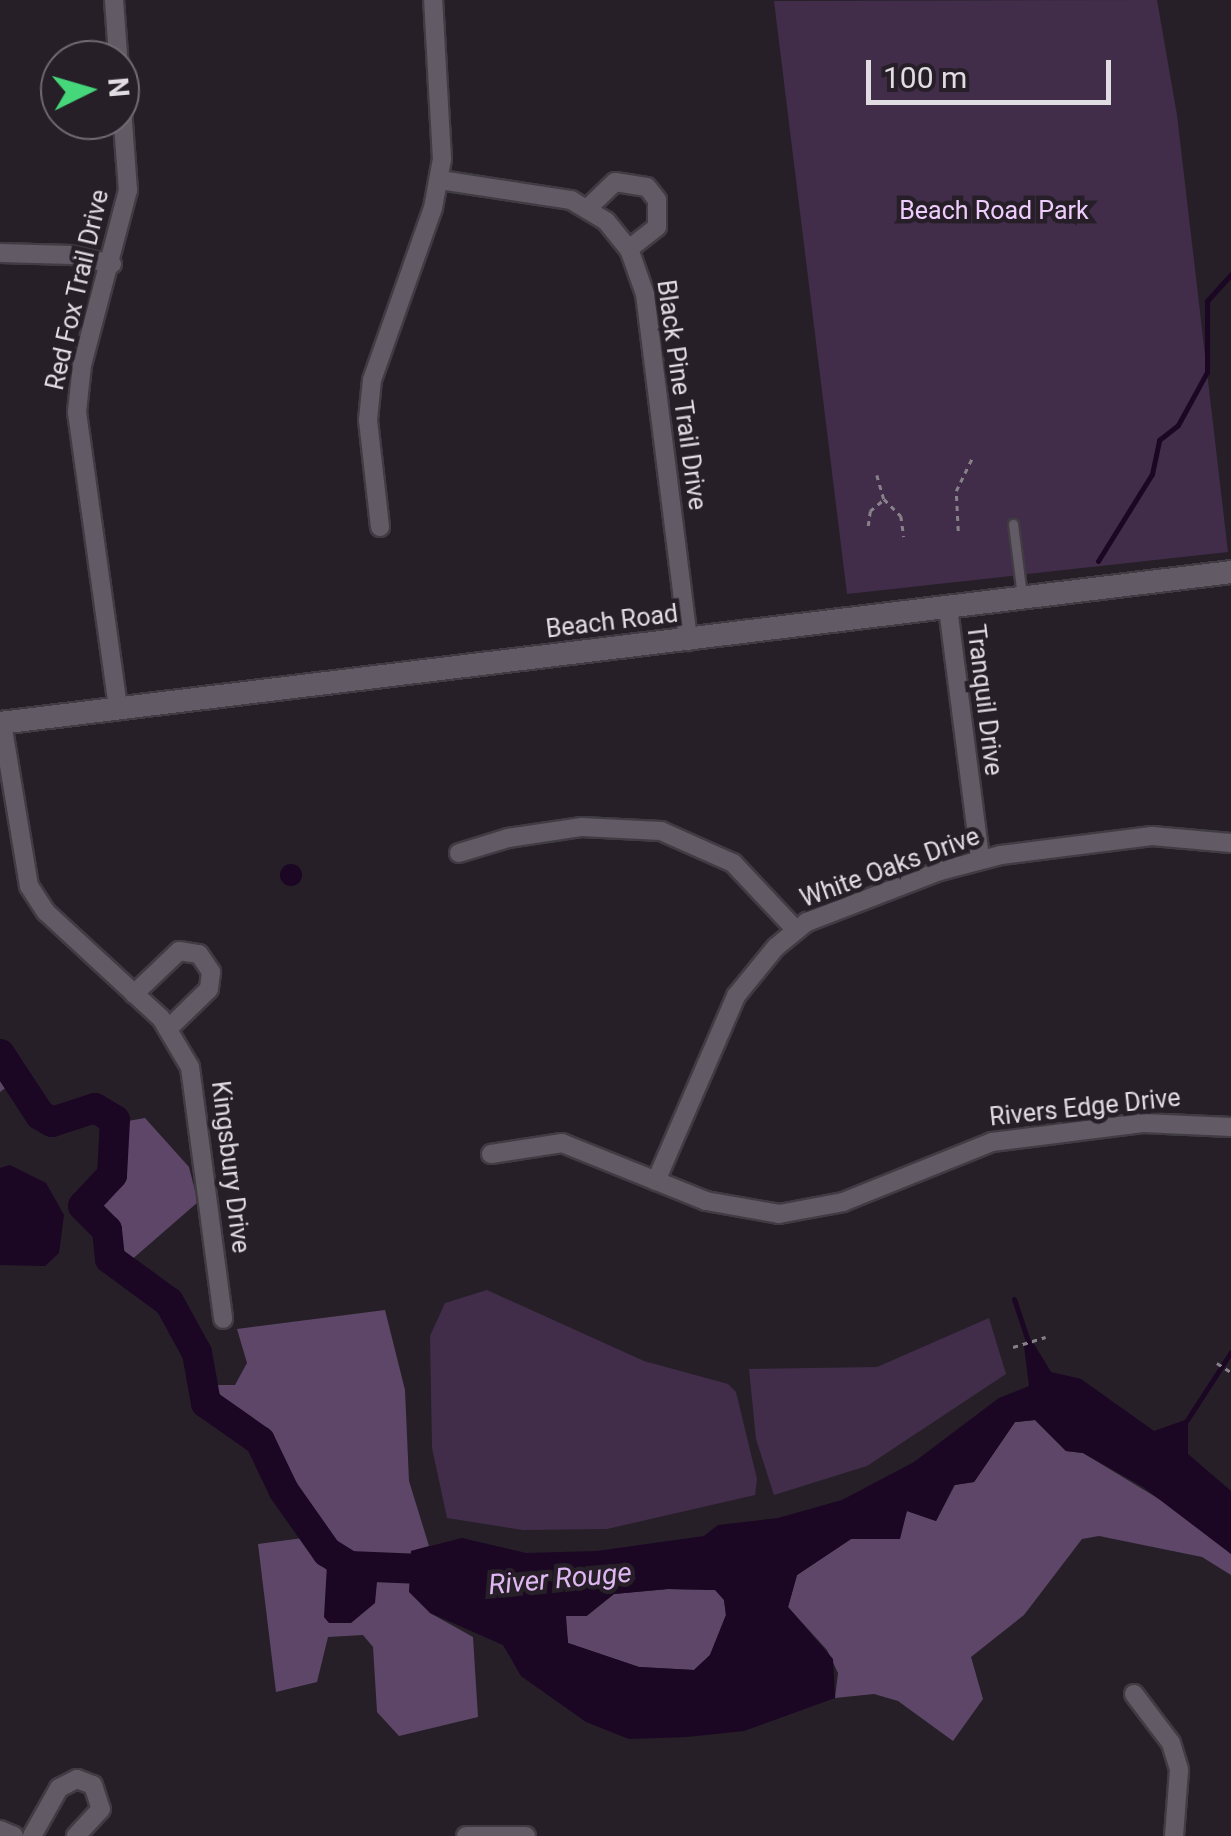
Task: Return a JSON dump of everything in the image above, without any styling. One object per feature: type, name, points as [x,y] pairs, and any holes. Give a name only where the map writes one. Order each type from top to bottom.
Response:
[{"type":"street","name":"Red Fox Trail Drive","points":[[114,0],[130,152],[112,264],[82,364],[77,412],[118,709]]},
{"type":"street","points":[[380,526],[368,420],[372,380],[440,180],[443,104],[433,0]]},
{"type":"street","name":"Black Pine Trail Drive","points":[[440,180],[552,195],[588,208],[630,249],[647,307],[688,640]]},
{"type":"street","points":[[588,208],[615,182],[647,186],[657,200],[657,227],[630,249]]},
{"type":"street","points":[[0,253],[72,254],[112,264]]},
{"type":"street","name":"Beach Road","points":[[1,723],[1231,572]]},
{"type":"street","name":"Tranquil Drive","points":[[948,608],[980,859]]},
{"type":"street","name":"Kingsbury Drive","points":[[1,723],[29,886],[46,912],[169,1028],[198,1096],[222,1319]]},
{"type":"street","points":[[459,853],[508,838],[582,827],[662,831],[733,862],[796,930]]},
{"type":"street","name":"White Oaks Drive","points":[[656,1181],[736,996],[796,930],[980,859],[1152,836],[1231,843]]},
{"type":"street","points":[[134,994],[179,951],[199,954],[210,972],[209,989],[169,1028]]},
{"type":"street","name":"Rivers Edge Drive","points":[[491,1154],[562,1143],[720,1206],[779,1214],[843,1202],[992,1142],[1143,1123],[1231,1127]]},
{"type":"street","points":[[1134,1694],[1159,1723],[1179,1770],[1174,1836]]},
{"type":"street","points":[[32,1836],[59,1788],[77,1779],[94,1785],[101,1808],[76,1836]]},
{"type":"street","points":[[0,1830],[14,1836]]},
{"type":"street","points":[[466,1836],[526,1836]]},
{"type":"lane","points":[[1013,524],[1022,599]]},
{"type":"path","points":[[958,531],[956,490],[973,456]]},
{"type":"path","points":[[877,475],[884,499],[901,516],[904,537]]},
{"type":"path","points":[[868,526],[873,506],[884,499]]},
{"type":"path","points":[[1012,1347],[1045,1337]]},
{"type":"path","points":[[1217,1363],[1231,1372]]},
{"type":"green space","name":"Beach Road Park","points":[[1157,0],[1177,115],[1228,552],[847,594],[774,1]]},
{"type":"green space","points":[[487,1290],[644,1361],[728,1384],[736,1392],[757,1479],[755,1495],[607,1529],[523,1530],[447,1518],[432,1448],[430,1336],[445,1303]]},
{"type":"green space","points":[[989,1318],[1006,1374],[867,1466],[774,1495],[756,1439],[749,1369],[877,1367]]},
{"type":"shaded area","points":[[0,1046],[24,1063],[34,1088],[12,1083],[0,1092]]},
{"type":"shaded area","points":[[145,1118],[189,1167],[198,1202],[129,1262],[100,1202],[116,1185],[122,1122]]},
{"type":"shaded area","points":[[385,1310],[405,1390],[409,1481],[429,1546],[411,1551],[430,1613],[473,1637],[478,1717],[399,1736],[377,1712],[373,1647],[363,1635],[328,1637],[317,1682],[276,1692],[258,1544],[303,1538],[306,1509],[266,1429],[235,1413],[212,1385],[235,1385],[247,1363],[237,1329]]},
{"type":"shaded area","points":[[1035,1420],[1066,1451],[1083,1453],[1197,1522],[1231,1554],[1231,1575],[1202,1557],[1099,1536],[1082,1539],[1024,1615],[971,1657],[983,1699],[953,1741],[898,1701],[874,1694],[835,1698],[838,1673],[827,1650],[788,1607],[797,1575],[851,1539],[901,1524],[907,1511],[936,1521],[955,1485],[974,1482],[1015,1422]]},
{"type":"shaded area","points":[[716,1590],[724,1600],[726,1615],[710,1655],[694,1670],[639,1667],[568,1643],[565,1616],[587,1616],[614,1594]]},
{"type":"water","points":[[287,864],[295,864],[302,875],[295,886],[287,886],[280,879],[280,871]]},
{"type":"water","points":[[10,1165],[46,1183],[64,1215],[59,1253],[45,1266],[0,1265],[0,1168]]},
{"type":"water","points":[[1034,1344],[1051,1372],[1081,1379],[1154,1431],[1188,1419],[1188,1454],[1231,1491],[1231,1554],[1143,1487],[1083,1453],[1066,1451],[1035,1420],[1015,1422],[974,1482],[954,1485],[936,1521],[907,1511],[900,1539],[851,1539],[797,1575],[788,1607],[833,1659],[835,1698],[744,1731],[687,1737],[629,1739],[586,1722],[521,1676],[503,1645],[430,1613],[409,1592],[411,1551],[462,1538],[526,1553],[597,1551],[704,1536],[718,1525],[778,1518],[842,1500],[914,1462],[999,1398],[1029,1386],[1024,1346]],"holes":[[[715,1590],[724,1600],[726,1615],[710,1655],[694,1670],[639,1667],[568,1643],[566,1616],[586,1616],[614,1594]]]},
{"type":"water","points":[[336,1551],[379,1560],[375,1603],[351,1623],[329,1623],[324,1617],[327,1565]]},
{"type":"waterway","points":[[1098,561],[1152,474],[1159,440],[1178,425],[1207,372],[1207,301],[1231,274]]},
{"type":"waterway","name":"River Rouge","points":[[0,1054],[40,1115],[52,1122],[95,1108],[115,1120],[112,1175],[83,1206],[107,1230],[110,1259],[169,1302],[197,1353],[206,1403],[260,1441],[284,1491],[327,1552],[349,1566],[422,1569],[448,1579]]},
{"type":"waterway","points":[[1014,1299],[1030,1347]]},
{"type":"waterway","points":[[1187,1420],[1231,1352]]}]
